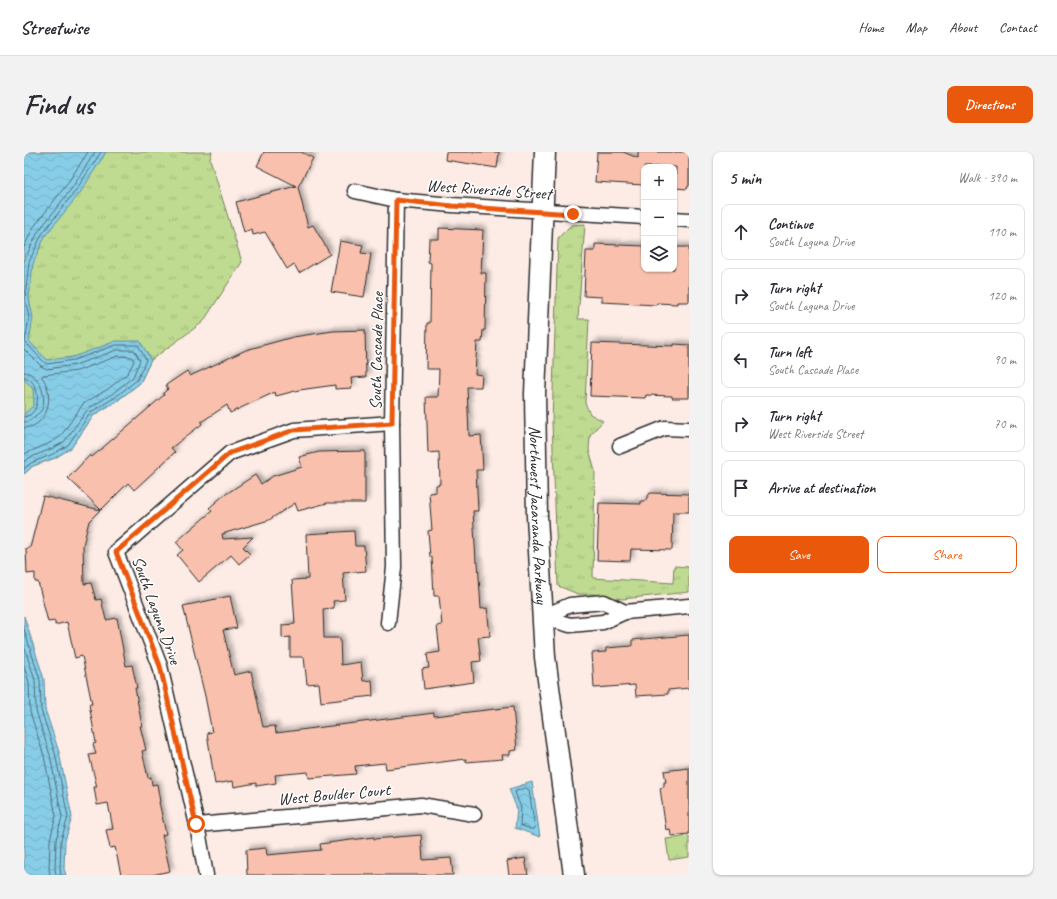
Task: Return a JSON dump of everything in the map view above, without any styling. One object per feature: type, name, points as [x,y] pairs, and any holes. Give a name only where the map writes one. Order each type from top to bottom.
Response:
[{"type":"street","name":"Northwest Jacaranda Parkway","points":[[545,152],[536,394],[537,516],[544,657],[574,875]]},
{"type":"street","name":"West Riverside Street","points":[[355,191],[396,200],[452,206],[641,217]]},
{"type":"street","name":"South Cascade Place","points":[[388,623],[394,567],[392,423],[396,200]]},
{"type":"street","points":[[677,219],[689,220]]},
{"type":"street","name":"South Laguna Drive","points":[[206,875],[160,666],[116,552],[230,453],[294,430],[392,423]]},
{"type":"street","points":[[620,446],[665,428],[689,429]]},
{"type":"street","points":[[542,617],[570,605],[604,602],[625,612]]},
{"type":"street","points":[[542,617],[570,626],[603,622],[625,612],[689,606]]},
{"type":"street","name":"West Boulder Court","points":[[196,824],[421,805],[474,814]]},
{"type":"green space","points":[[24,152],[212,152],[210,159],[242,262],[203,322],[151,360],[140,383],[117,401],[94,415],[71,448],[55,458],[33,466],[24,474]]},
{"type":"green space","points":[[585,224],[578,319],[589,319],[585,403],[590,414],[603,421],[590,435],[589,450],[595,471],[593,578],[673,583],[674,566],[689,567],[689,592],[622,599],[593,594],[578,594],[558,586],[552,422],[558,238],[571,225]]},
{"type":"green space","points":[[689,836],[689,857],[669,860],[666,839]]},
{"type":"water","points":[[24,152],[106,152],[80,193],[45,236],[33,264],[29,298],[33,318],[29,341],[47,360],[73,357],[116,341],[140,341],[151,360],[140,383],[117,401],[94,415],[71,448],[55,458],[33,466],[24,474],[24,414],[34,405],[33,389],[24,379]]},
{"type":"water","points":[[24,616],[44,679],[45,709],[59,752],[72,817],[65,841],[64,869],[66,875],[24,875]]},
{"type":"water","points":[[532,782],[540,837],[515,828],[517,809],[509,789]]},
{"type":"building","points":[[264,152],[301,152],[313,158],[298,187],[308,227],[313,225],[330,254],[299,273],[294,264],[287,269],[265,232],[253,235],[252,229],[244,232],[236,202],[296,186],[257,166]]},
{"type":"building","points":[[446,152],[499,152],[497,168],[445,160]]},
{"type":"building","points":[[597,152],[623,152],[638,158],[638,152],[689,152],[689,186],[687,189],[677,188],[677,164],[641,164],[641,185],[595,182]]},
{"type":"building","points":[[439,228],[483,230],[481,273],[486,273],[485,330],[483,330],[482,342],[477,342],[475,374],[482,375],[481,387],[467,387],[469,436],[481,435],[483,470],[476,470],[478,511],[473,511],[481,609],[487,608],[490,636],[478,637],[481,661],[472,662],[474,682],[424,689],[422,669],[429,668],[427,654],[440,652],[437,626],[442,625],[439,596],[434,596],[432,557],[430,557],[428,531],[432,530],[429,493],[436,492],[436,485],[440,484],[439,452],[428,453],[426,397],[438,397],[439,369],[426,369],[427,323],[430,323],[431,263],[428,262],[429,239],[439,239]]},
{"type":"building","points":[[340,241],[363,245],[361,253],[371,254],[364,297],[331,292]]},
{"type":"building","points":[[595,244],[641,246],[641,272],[677,272],[677,247],[689,247],[689,302],[677,302],[677,304],[657,303],[656,305],[602,302],[602,297],[584,296],[586,251],[595,251]]},
{"type":"building","points":[[365,330],[366,377],[351,378],[352,388],[335,389],[335,385],[299,390],[276,396],[275,392],[230,413],[227,405],[201,422],[202,424],[171,448],[175,452],[134,490],[128,483],[101,510],[68,478],[90,455],[92,457],[164,395],[163,393],[168,389],[166,385],[187,371],[190,376],[246,350],[293,337],[333,331]]},
{"type":"building","points":[[592,343],[674,346],[674,344],[689,345],[689,398],[646,395],[645,398],[590,396]]},
{"type":"building","points":[[365,451],[365,503],[327,503],[298,511],[295,503],[269,520],[222,534],[223,539],[253,537],[243,547],[250,554],[239,564],[231,555],[199,582],[177,555],[183,550],[176,542],[212,511],[209,508],[223,496],[255,475],[261,484],[273,476],[302,467],[299,457],[319,452]]},
{"type":"building","points":[[650,493],[689,494],[689,512],[673,512],[672,550],[631,549],[630,561],[597,560],[599,503],[641,504],[641,501],[645,501]]},
{"type":"building","points":[[43,496],[100,510],[89,521],[83,545],[84,584],[91,583],[96,600],[101,599],[106,620],[117,618],[126,666],[132,665],[137,688],[135,688],[142,726],[140,726],[146,750],[142,751],[148,778],[151,777],[152,785],[157,784],[159,802],[166,834],[162,835],[170,871],[152,875],[121,875],[115,847],[110,848],[106,830],[113,829],[108,803],[97,805],[94,787],[97,787],[89,755],[96,754],[93,744],[96,743],[89,704],[92,704],[82,656],[75,658],[67,622],[55,625],[55,621],[48,622],[38,582],[35,582],[35,573],[27,574],[26,548],[30,548]]},
{"type":"building","points":[[354,531],[355,546],[364,546],[366,571],[343,573],[345,600],[333,601],[334,608],[323,609],[324,638],[340,638],[341,665],[361,662],[363,681],[372,680],[373,696],[321,702],[319,683],[307,684],[304,657],[290,657],[290,637],[282,638],[282,625],[295,624],[292,580],[308,579],[306,534]]},
{"type":"building","points":[[230,596],[237,628],[223,630],[234,675],[251,671],[263,727],[275,726],[276,733],[434,713],[434,716],[513,707],[517,750],[510,751],[510,755],[502,755],[503,759],[466,762],[466,759],[386,769],[385,763],[355,766],[356,774],[309,778],[308,772],[275,775],[276,783],[256,786],[256,783],[234,787],[233,781],[215,784],[207,733],[212,732],[205,696],[183,606]]},
{"type":"building","points":[[689,635],[689,688],[668,690],[668,694],[636,696],[635,685],[594,688],[592,653],[606,652],[606,648],[632,646],[632,640]]},
{"type":"building","points":[[689,768],[689,834],[671,836],[670,829],[666,830],[660,788],[664,787],[664,782],[666,782],[664,771]]},
{"type":"building","points":[[421,835],[423,860],[451,858],[453,875],[247,875],[246,850],[266,848],[267,855],[321,850],[320,844],[374,837],[374,839]]},
{"type":"building","points":[[525,858],[528,875],[509,875],[507,861]]},
{"type":"route","points":[[196,824],[160,666],[116,552],[230,453],[294,430],[392,423],[396,200],[452,206],[573,214]]}]
